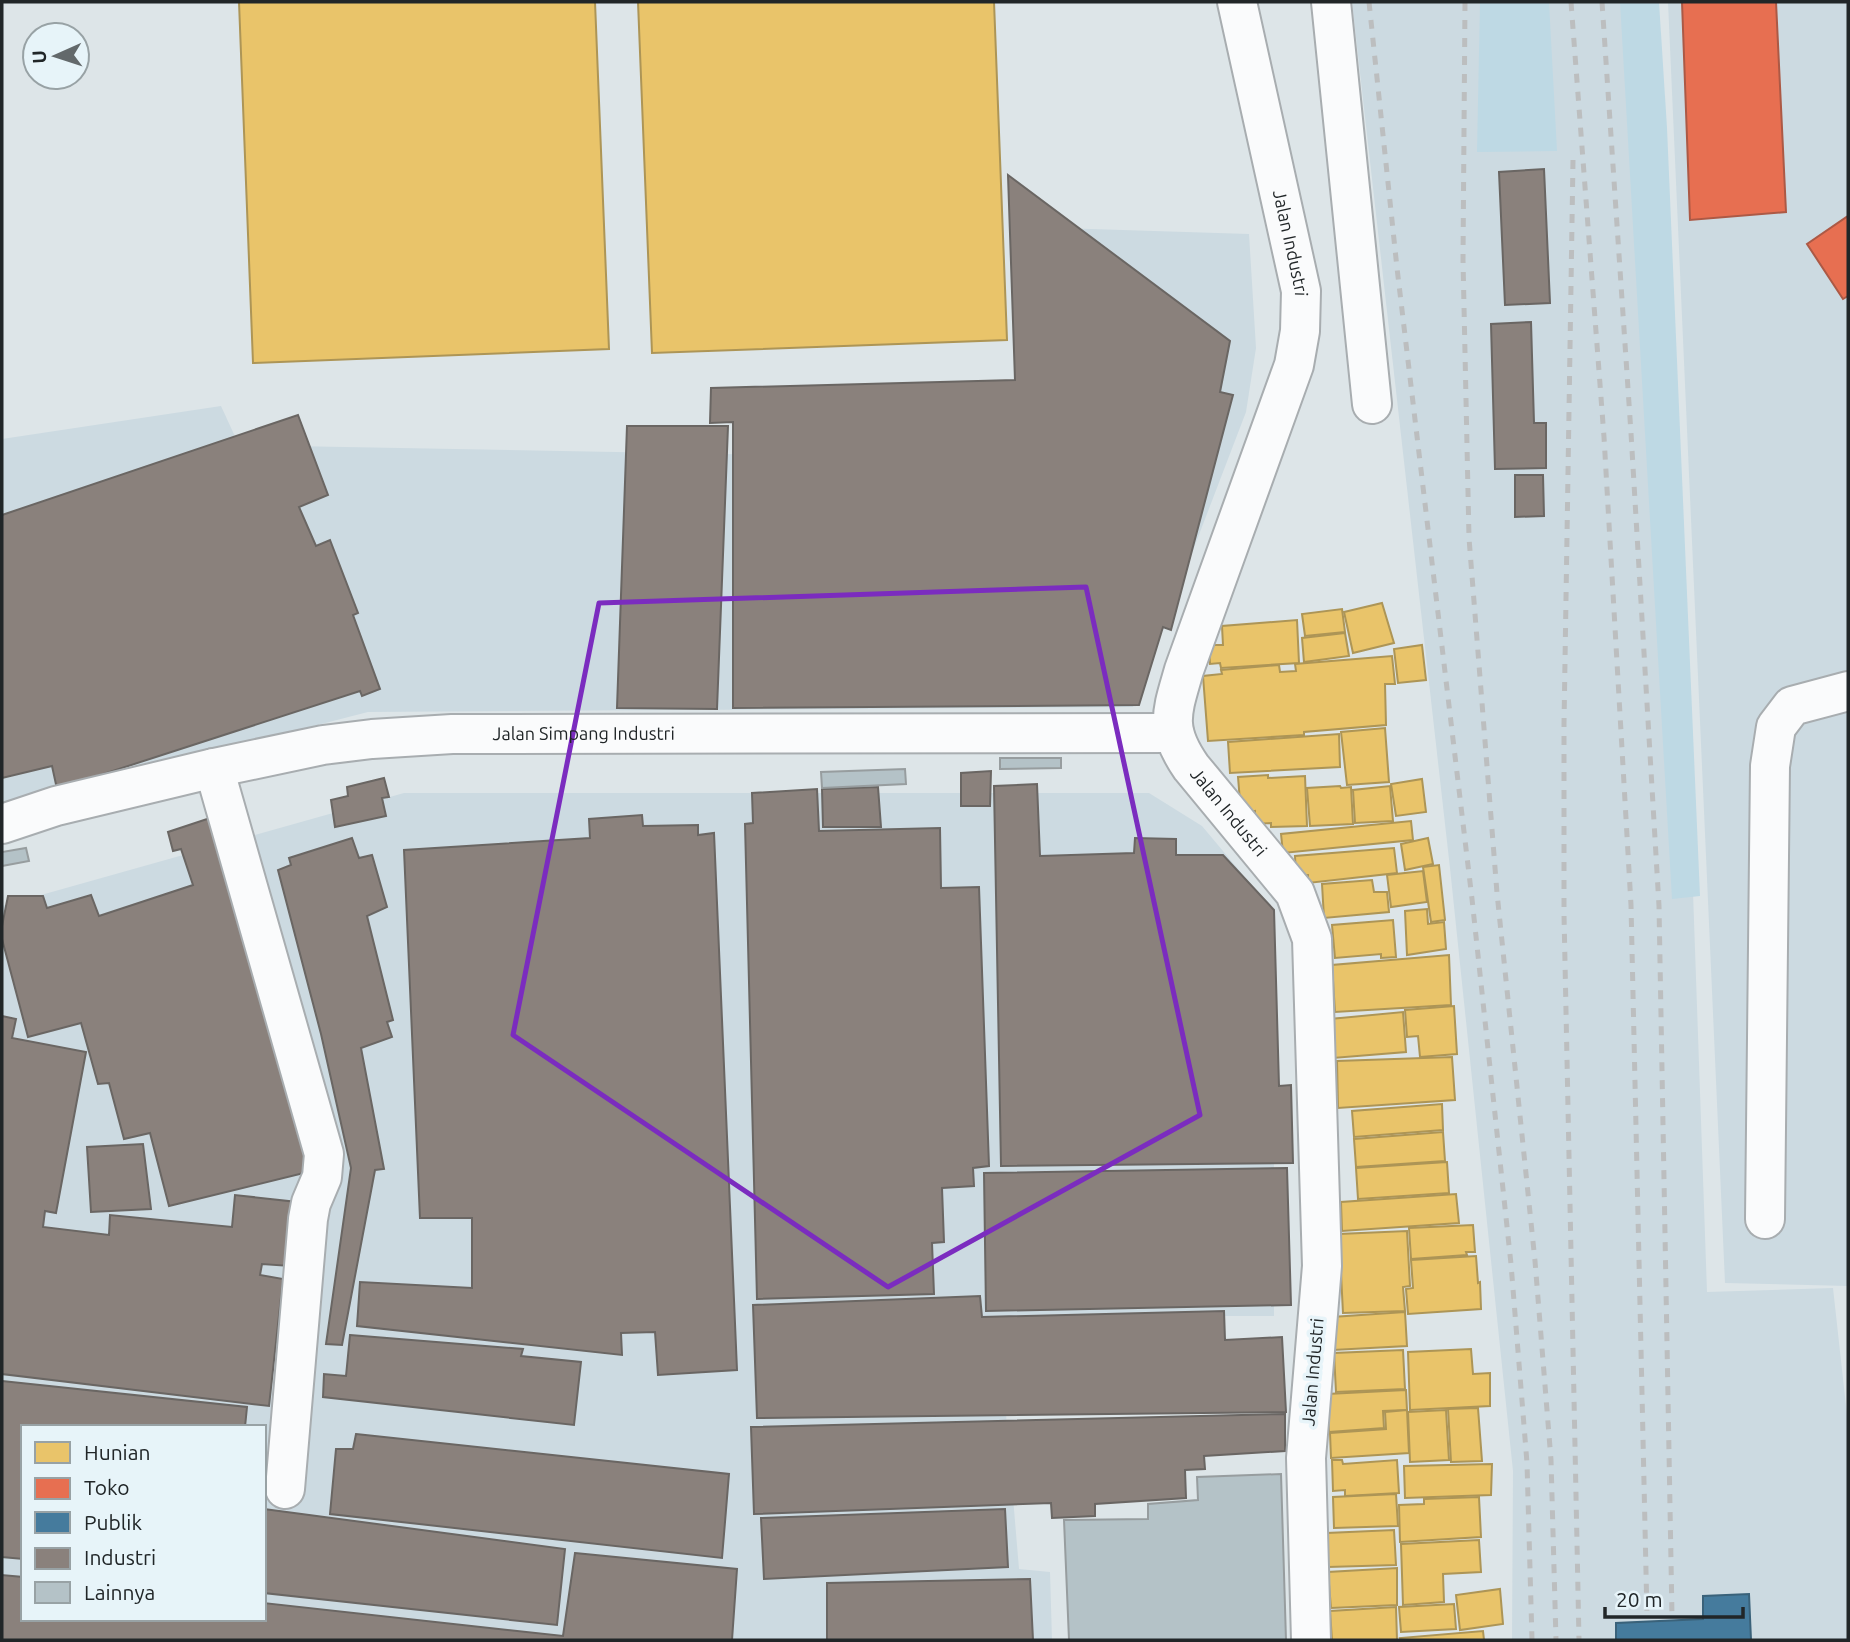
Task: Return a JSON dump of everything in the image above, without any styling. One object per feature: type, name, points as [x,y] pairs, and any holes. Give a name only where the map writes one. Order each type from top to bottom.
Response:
[{"type":"street","name":"Jalan Industri","points":[[1237,2],[1301,291],[1300,331],[1294,365],[1184,670],[1174,706],[1174,733],[1178,748],[1191,767],[1295,892],[1312,939],[1322,1266],[1306,1458],[1311,1640]]},
{"type":"street","points":[[1331,2],[1372,404]]},
{"type":"street","points":[[1765,1219],[1770,766],[1776,727],[1792,706],[1848,691]]},
{"type":"street","name":"Jalan Simpang Industri","points":[[2,824],[56,806],[214,768],[323,745],[372,739],[452,734],[1174,733]]},
{"type":"street","points":[[214,768],[324,1154],[322,1177],[311,1203],[308,1219],[285,1489]]},
{"type":"highlighted area","points":[[1086,587],[1200,1115],[888,1287],[513,1035],[599,603]]},
{"type":"shaded area","points":[[1352,2],[1654,2],[1670,235],[1707,1292],[1833,1288],[1848,1424],[1848,1640],[1512,1640],[1513,1471],[1450,868]]},
{"type":"shaded area","points":[[1480,2],[1549,2],[1557,151],[1477,152]]},
{"type":"shaded area","points":[[1620,2],[1659,2],[1667,128],[1700,896],[1672,899]]},
{"type":"shaded area","points":[[1668,2],[1848,2],[1848,1286],[1725,1283]]},
{"type":"shaded area","points":[[1059,228],[1249,234],[1256,348],[1246,412],[1133,707],[368,712],[2,806],[2,439],[221,406],[244,456],[290,446],[1057,460]]},
{"type":"shaded area","points":[[404,793],[1149,793],[1202,826],[1274,912],[1274,1316],[1220,1316],[1006,1414],[1019,1569],[1050,1572],[1052,1640],[2,1640],[2,906]]},
{"type":"building: Hunian","points":[[239,2],[595,2],[609,349],[253,363]]},
{"type":"building: Hunian","points":[[638,2],[994,2],[1007,340],[652,353]]},
{"type":"building: Hunian","points":[[1382,603],[1394,643],[1353,653],[1344,612]]},
{"type":"building: Hunian","points":[[1342,609],[1345,632],[1305,636],[1302,614]]},
{"type":"building: Hunian","points":[[1297,620],[1299,663],[1221,668],[1220,663],[1210,664],[1209,645],[1223,645],[1222,626]]},
{"type":"building: Hunian","points":[[1345,633],[1349,656],[1304,662],[1302,638]]},
{"type":"building: Hunian","points":[[1422,645],[1426,680],[1398,683],[1394,649]]},
{"type":"building: Hunian","points":[[1392,656],[1395,684],[1385,684],[1386,725],[1304,732],[1304,735],[1208,741],[1203,676],[1222,674],[1221,670],[1279,665],[1280,672],[1296,671],[1295,664]]},
{"type":"building: Hunian","points":[[1385,728],[1389,782],[1347,785],[1341,732]]},
{"type":"building: Hunian","points":[[1339,734],[1340,767],[1230,773],[1228,742]]},
{"type":"building: Hunian","points":[[1268,775],[1268,778],[1305,776],[1307,826],[1271,827],[1271,823],[1255,824],[1255,811],[1241,813],[1238,777]]},
{"type":"building: Hunian","points":[[1422,779],[1426,812],[1396,816],[1391,784]]},
{"type":"building: Hunian","points":[[1390,786],[1393,821],[1355,823],[1353,790]]},
{"type":"building: Hunian","points":[[1351,787],[1353,824],[1310,826],[1307,788]]},
{"type":"building: Hunian","points":[[1411,821],[1413,840],[1283,853],[1281,834]]},
{"type":"building: Hunian","points":[[1428,838],[1433,864],[1405,870],[1401,844]]},
{"type":"building: Hunian","points":[[1394,848],[1397,873],[1308,883],[1308,875],[1296,876],[1295,856]]},
{"type":"building: Hunian","points":[[1439,865],[1445,920],[1431,922],[1423,867]]},
{"type":"building: Hunian","points":[[1423,871],[1427,902],[1391,907],[1387,875]]},
{"type":"building: Hunian","points":[[1372,880],[1374,892],[1387,892],[1389,912],[1324,918],[1322,884]]},
{"type":"building: Hunian","points":[[1427,909],[1428,924],[1444,922],[1446,949],[1407,955],[1405,911]]},
{"type":"building: Hunian","points":[[1393,920],[1396,957],[1381,958],[1381,954],[1335,958],[1332,925]]},
{"type":"building: Hunian","points":[[1449,955],[1451,1005],[1335,1012],[1332,965]]},
{"type":"building: Hunian","points":[[1454,1006],[1457,1054],[1420,1057],[1418,1036],[1407,1037],[1405,1010]]},
{"type":"building: Hunian","points":[[1403,1012],[1406,1052],[1333,1058],[1330,1019]]},
{"type":"building: Hunian","points":[[1452,1057],[1455,1100],[1338,1108],[1337,1061]]},
{"type":"building: Hunian","points":[[1442,1104],[1443,1130],[1354,1137],[1352,1111]]},
{"type":"building: Hunian","points":[[1443,1132],[1445,1161],[1356,1167],[1354,1139]]},
{"type":"building: Hunian","points":[[1447,1162],[1449,1193],[1358,1199],[1356,1168]]},
{"type":"building: Hunian","points":[[1456,1194],[1459,1223],[1342,1231],[1341,1202]]},
{"type":"building: Hunian","points":[[1473,1225],[1475,1252],[1466,1252],[1467,1255],[1411,1259],[1409,1228]]},
{"type":"building: Hunian","points":[[1407,1231],[1410,1286],[1403,1287],[1405,1311],[1343,1313],[1339,1234]]},
{"type":"building: Hunian","points":[[1476,1256],[1481,1309],[1408,1314],[1406,1289],[1413,1288],[1411,1260]]},
{"type":"building: Hunian","points":[[1405,1312],[1407,1346],[1333,1350],[1332,1317]]},
{"type":"building: Hunian","points":[[1471,1349],[1473,1374],[1490,1373],[1490,1406],[1410,1410],[1408,1352]]},
{"type":"building: Hunian","points":[[1403,1350],[1405,1389],[1336,1392],[1334,1353]]},
{"type":"building: Hunian","points":[[1406,1390],[1407,1410],[1383,1411],[1384,1428],[1329,1432],[1327,1394]]},
{"type":"building: Hunian","points":[[1478,1408],[1482,1461],[1451,1462],[1448,1409]]},
{"type":"building: Hunian","points":[[1407,1410],[1409,1453],[1331,1458],[1330,1433],[1386,1429],[1385,1412]]},
{"type":"building: Hunian","points":[[1446,1410],[1449,1460],[1410,1462],[1408,1412]]},
{"type":"building: Hunian","points":[[1332,1460],[1342,1460],[1343,1464],[1397,1460],[1399,1493],[1345,1496],[1345,1490],[1333,1491]]},
{"type":"building: Hunian","points":[[1492,1464],[1491,1495],[1405,1498],[1404,1466]]},
{"type":"building: Hunian","points":[[1396,1494],[1398,1526],[1334,1528],[1333,1497]]},
{"type":"building: Hunian","points":[[1479,1497],[1481,1537],[1400,1542],[1399,1505],[1424,1504],[1424,1499]]},
{"type":"building: Hunian","points":[[1394,1530],[1396,1565],[1328,1567],[1327,1533]]},
{"type":"building: Hunian","points":[[1479,1540],[1481,1572],[1443,1574],[1444,1602],[1403,1605],[1401,1544]]},
{"type":"building: Hunian","points":[[1397,1568],[1397,1605],[1331,1608],[1328,1572]]},
{"type":"building: Hunian","points":[[1500,1589],[1503,1624],[1460,1630],[1456,1595]]},
{"type":"building: Hunian","points":[[1454,1604],[1456,1629],[1401,1632],[1399,1607]]},
{"type":"building: Hunian","points":[[1396,1607],[1397,1640],[1332,1640],[1330,1611]]},
{"type":"building: Hunian","points":[[1483,1631],[1484,1640],[1400,1638]]},
{"type":"building: Toko","points":[[1682,2],[1776,2],[1786,212],[1690,220]]},
{"type":"building: Toko","points":[[1848,216],[1848,296],[1843,299],[1807,244]]},
{"type":"building: Publik","points":[[1749,1594],[1751,1640],[1616,1640],[1616,1623],[1703,1619],[1703,1596]]},
{"type":"building: Industri","points":[[1544,169],[1550,303],[1505,305],[1499,172]]},
{"type":"building: Industri","points":[[1008,175],[1230,341],[1220,392],[1233,395],[1171,630],[1163,627],[1139,705],[733,708],[733,422],[710,423],[711,388],[1015,380]]},
{"type":"building: Industri","points":[[1531,322],[1534,423],[1546,423],[1546,468],[1495,469],[1491,324]]},
{"type":"building: Industri","points":[[298,415],[328,495],[299,507],[316,546],[330,540],[358,613],[353,615],[380,689],[362,696],[360,691],[57,789],[52,766],[2,778],[2,515]]},
{"type":"building: Industri","points":[[627,426],[728,426],[717,709],[617,708]]},
{"type":"building: Industri","points":[[1515,475],[1543,475],[1544,516],[1515,517]]},
{"type":"building: Industri","points":[[991,771],[990,806],[961,806],[961,773]]},
{"type":"building: Industri","points":[[384,778],[389,797],[382,798],[386,816],[335,827],[331,800],[348,796],[347,787]]},
{"type":"building: Industri","points":[[1037,784],[1040,856],[1134,853],[1135,838],[1176,839],[1176,855],[1223,855],[1274,910],[1279,1086],[1291,1085],[1293,1163],[1001,1166],[994,786]]},
{"type":"building: Industri","points":[[878,787],[881,827],[823,827],[822,789]]},
{"type":"building: Industri","points":[[817,789],[819,831],[940,828],[941,888],[979,887],[989,1166],[973,1168],[974,1186],[942,1188],[944,1242],[932,1243],[934,1294],[757,1299],[745,824],[753,823],[752,793]]},
{"type":"building: Industri","points":[[642,815],[643,826],[698,825],[698,835],[714,833],[737,1370],[658,1375],[655,1332],[621,1333],[622,1355],[357,1326],[360,1282],[472,1288],[472,1218],[420,1218],[404,850],[590,838],[589,819]]},
{"type":"building: Industri","points":[[210,818],[316,1170],[169,1206],[150,1133],[124,1139],[109,1083],[98,1084],[81,1023],[28,1037],[2,939],[2,926],[8,896],[43,896],[47,908],[91,895],[99,916],[193,885],[181,849],[173,851],[168,832]]},
{"type":"building: Industri","points":[[352,838],[359,858],[372,855],[387,907],[367,916],[393,1020],[387,1022],[392,1037],[361,1048],[384,1169],[375,1170],[342,1345],[326,1344],[351,1168],[321,1034],[278,870],[291,865],[289,858]]},
{"type":"building: Industri","points":[[2,1016],[16,1019],[12,1038],[86,1052],[56,1213],[45,1211],[43,1227],[109,1235],[110,1215],[232,1227],[235,1195],[297,1202],[290,1266],[262,1264],[260,1275],[283,1279],[269,1406],[2,1374]]},
{"type":"building: Industri","points":[[143,1144],[151,1209],[91,1212],[87,1147]]},
{"type":"building: Industri","points":[[1287,1168],[1291,1305],[986,1311],[984,1173]]},
{"type":"building: Industri","points":[[980,1296],[982,1317],[1224,1311],[1225,1340],[1282,1337],[1286,1412],[757,1418],[753,1305]]},
{"type":"building: Industri","points":[[350,1335],[523,1349],[521,1356],[581,1362],[574,1425],[323,1397],[324,1374],[346,1376]]},
{"type":"building: Industri","points":[[2,1381],[247,1407],[245,1425],[21,1425],[21,1559],[2,1557]]},
{"type":"building: Industri","points":[[1285,1414],[1285,1451],[1204,1456],[1205,1469],[1185,1470],[1186,1498],[1095,1504],[1095,1516],[1052,1518],[1051,1503],[754,1514],[751,1427]]},
{"type":"building: Industri","points":[[356,1434],[729,1474],[722,1558],[330,1514],[336,1449],[353,1449]]},
{"type":"building: Industri","points":[[266,1509],[565,1549],[557,1625],[266,1593]]},
{"type":"building: Industri","points":[[1005,1509],[1008,1567],[764,1579],[761,1518]]},
{"type":"building: Industri","points":[[575,1553],[737,1569],[732,1640],[2,1640],[2,1575],[21,1577],[21,1621],[266,1621],[266,1603],[563,1636]]},
{"type":"building: Industri","points":[[1030,1579],[1033,1640],[827,1640],[827,1583]]},
{"type":"building: Lainnya","points":[[1000,758],[1061,758],[1061,768],[1000,769]]},
{"type":"building: Lainnya","points":[[905,769],[906,784],[822,788],[821,772]]},
{"type":"building: Lainnya","points":[[26,848],[29,861],[2,866],[2,852]]},
{"type":"building: Lainnya","points":[[1281,1474],[1286,1640],[1069,1640],[1064,1520],[1148,1519],[1148,1504],[1198,1500],[1197,1477]]},
{"type":"railway","points":[[1369,2],[1511,1264],[1527,1463],[1532,1640]]},
{"type":"railway","points":[[1465,2],[1463,260],[1469,538],[1497,893],[1535,1261],[1551,1460],[1556,1640]]},
{"type":"railway","points":[[1571,2],[1604,437],[1631,905],[1647,1616]]},
{"type":"railway","points":[[1602,2],[1659,906],[1672,1616]]},
{"type":"railway","points":[[1573,160],[1564,724],[1564,914],[1579,1640]]}]
